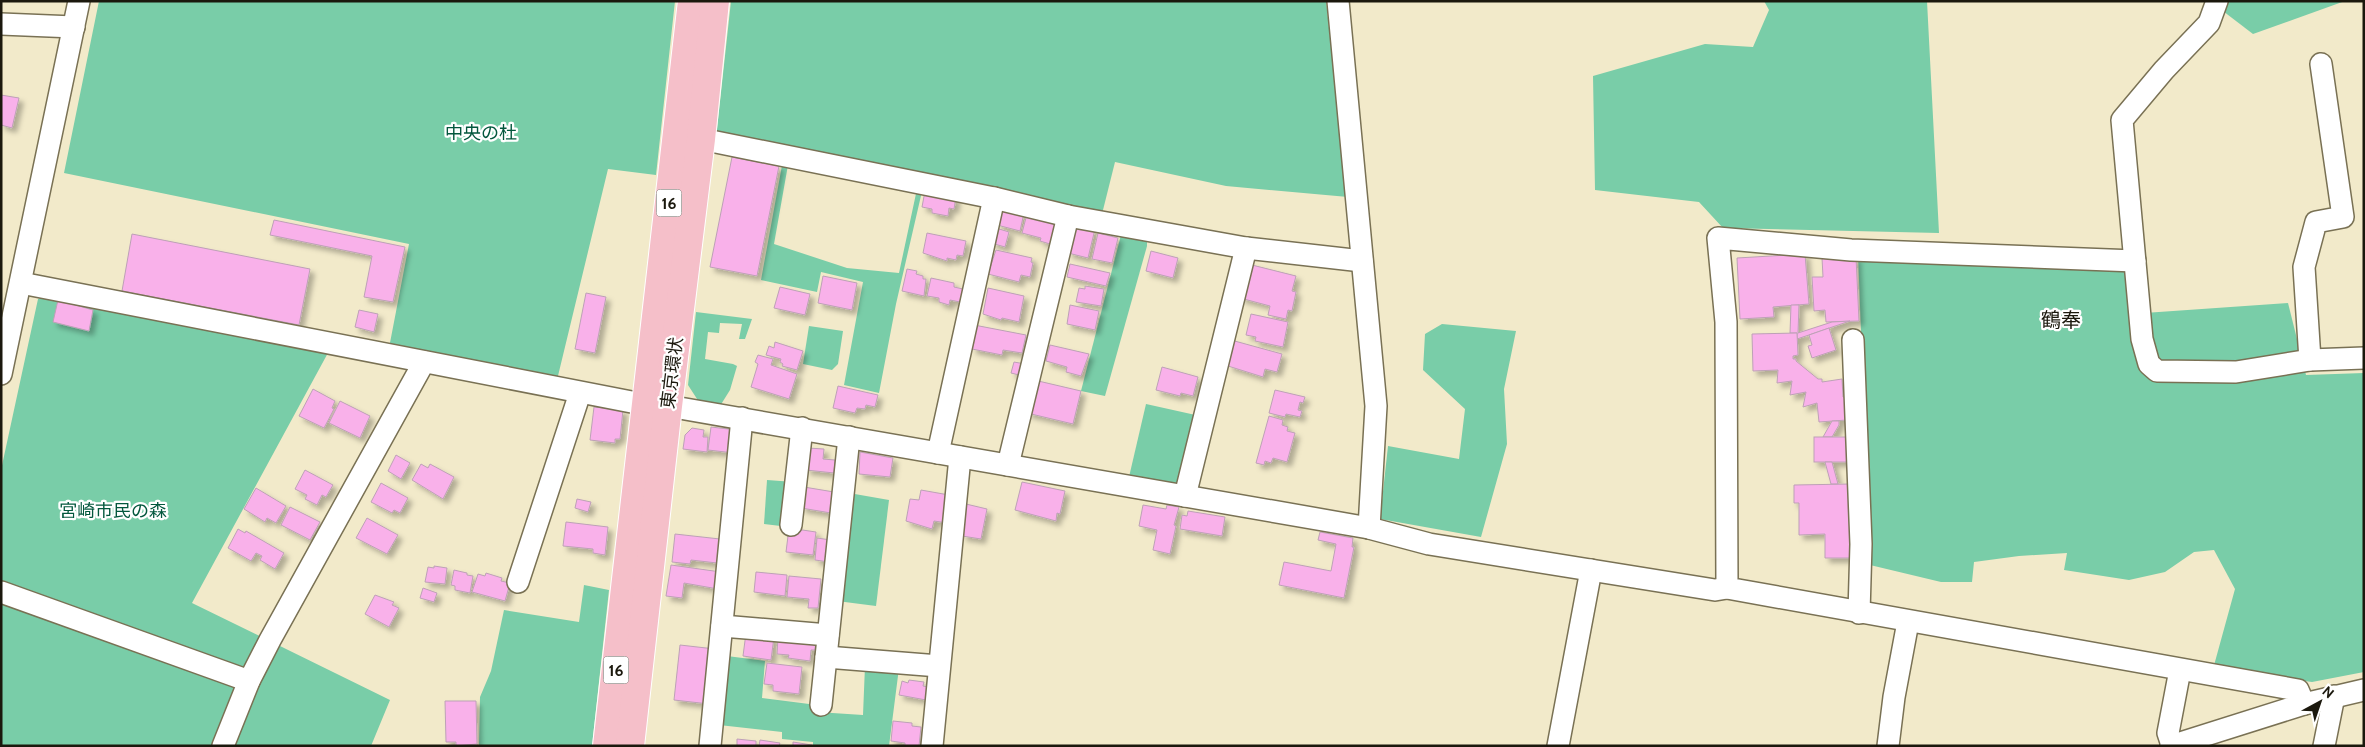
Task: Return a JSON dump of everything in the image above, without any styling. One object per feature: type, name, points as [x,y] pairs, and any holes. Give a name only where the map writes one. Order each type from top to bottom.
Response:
[{"type":"highway","name":"東京環状","points":[[630,746],[692,1]]},
{"type":"highway","name":"東京環状","points":[[607,746],[657,406],[701,139],[715,1]]},
{"type":"street","points":[[1,374],[4,350],[21,283],[79,1]]},
{"type":"street","points":[[1338,1],[1376,406],[1369,528]]},
{"type":"street","points":[[2217,1],[2209,22],[2164,70],[2122,120],[2142,339],[2149,364],[2157,370],[2236,372],[2310,360],[2364,358]]},
{"type":"street","points":[[1,24],[74,27]]},
{"type":"street","points":[[2310,360],[2304,267],[2316,222],[2343,217],[2321,64]]},
{"type":"street","points":[[701,139],[994,198],[1068,216],[1246,248],[1362,261]]},
{"type":"street","points":[[938,453],[994,198]]},
{"type":"street","points":[[1008,465],[1068,216]]},
{"type":"street","points":[[1727,588],[1726,322],[1718,238],[1851,250],[2135,261]]},
{"type":"street","points":[[1185,496],[1246,248]]},
{"type":"street","points":[[21,283],[580,393],[802,428],[1369,528],[1429,544],[1715,590],[1727,588],[1908,622],[2298,690],[2304,704]]},
{"type":"street","points":[[1853,340],[1861,544],[1859,613]]},
{"type":"street","points":[[224,746],[249,681],[352,490],[424,362]]},
{"type":"street","points":[[518,582],[580,393]]},
{"type":"street","points":[[710,746],[742,418]]},
{"type":"street","points":[[791,525],[802,428]]},
{"type":"street","points":[[821,705],[849,437]]},
{"type":"street","points":[[932,746],[960,457]]},
{"type":"street","points":[[1558,746],[1591,570]]},
{"type":"street","points":[[1,592],[249,681]]},
{"type":"street","points":[[1888,746],[1908,622]]},
{"type":"street","points":[[722,626],[828,635]]},
{"type":"street","points":[[826,657],[939,666]]},
{"type":"street","points":[[2180,670],[2168,733],[2172,746],[2304,704],[2364,690]]},
{"type":"street","points":[[2324,746],[2334,696]]},
{"type":"green space","name":"中央の杜","points":[[99,1],[675,1],[656,175],[608,169],[557,380],[389,348],[409,244],[64,173]]},
{"type":"green space","points":[[731,1],[1326,1],[1348,197],[1226,186],[1115,162],[1101,218],[716,138]]},
{"type":"green space","points":[[1764,1],[1927,1],[1939,233],[1723,228],[1699,202],[1595,190],[1593,76],[1705,44],[1753,47],[1769,10]]},
{"type":"green space","points":[[2220,1],[2345,1],[2253,34],[2219,8]]},
{"type":"green space","points":[[783,160],[923,187],[896,304],[879,393],[844,385],[863,282],[821,272],[817,292],[761,280]],"holes":[[[788,165],[917,189],[899,273],[847,268],[774,244]]]},
{"type":"green space","points":[[1122,231],[1147,236],[1147,246],[1105,396],[1081,391]]},
{"type":"green space","points":[[1858,254],[2125,266],[2130,314],[2288,303],[2306,375],[2364,373],[2364,672],[2312,682],[2213,669],[2235,589],[2214,550],[2194,552],[2165,572],[2129,580],[2064,570],[2067,553],[2019,556],[1974,562],[1972,582],[1941,582],[1870,565]]},
{"type":"green space","name":"宮崎市民の森","points":[[46,295],[329,351],[192,603],[390,700],[371,746],[1,746],[1,470],[38,299]]},
{"type":"green space","points":[[696,312],[752,319],[745,339],[739,339],[742,324],[720,323],[719,333],[708,332],[705,359],[737,366],[730,390],[720,406],[699,402],[688,385]]},
{"type":"green space","points":[[1442,324],[1516,331],[1504,389],[1507,444],[1481,537],[1380,519],[1388,446],[1459,459],[1465,409],[1423,370],[1425,334]]},
{"type":"green space","points":[[809,326],[843,331],[838,364],[832,370],[803,364]]},
{"type":"green space","points":[[1146,404],[1200,416],[1180,485],[1129,477]]},
{"type":"green space","points":[[767,480],[794,482],[789,527],[764,524]]},
{"type":"green space","points":[[849,493],[889,500],[876,606],[837,601]]},
{"type":"green space","points":[[584,585],[609,590],[592,746],[479,746],[480,697],[491,671],[504,610],[579,622]]},
{"type":"green space","points":[[727,656],[765,661],[762,698],[817,705],[817,712],[863,715],[865,666],[899,668],[889,746],[813,746],[813,742],[782,739],[782,732],[719,725]]},
{"type":"building","points":[[1,95],[19,98],[12,128],[1,125]]},
{"type":"building","points":[[732,157],[779,166],[757,276],[710,267]]},
{"type":"building","points":[[925,191],[956,197],[954,209],[949,208],[948,216],[932,213],[932,209],[922,207]]},
{"type":"building","points":[[1008,209],[1024,213],[1020,231],[997,225],[1001,211],[1008,212]]},
{"type":"building","points":[[1027,214],[1059,222],[1054,239],[1052,238],[1050,244],[1040,241],[1041,238],[1022,233]]},
{"type":"building","points":[[274,220],[405,247],[393,302],[364,297],[372,256],[270,235]]},
{"type":"building","points":[[1073,224],[1095,229],[1088,258],[1068,253]]},
{"type":"building","points":[[996,228],[1009,232],[1005,247],[991,243]]},
{"type":"building","points":[[927,233],[966,241],[963,256],[957,255],[956,260],[947,258],[947,261],[923,253]]},
{"type":"building","points":[[1098,233],[1118,238],[1112,263],[1092,259]]},
{"type":"building","points":[[132,234],[310,269],[299,325],[122,291]]},
{"type":"building","points":[[996,250],[1032,258],[1031,262],[1033,263],[1030,277],[1021,275],[1019,282],[988,274]]},
{"type":"building","points":[[1151,251],[1178,258],[1173,278],[1146,271]]},
{"type":"building","points":[[1805,254],[1809,304],[1773,307],[1774,317],[1740,319],[1737,258]]},
{"type":"building","points":[[1856,257],[1859,321],[1826,322],[1825,310],[1814,311],[1812,277],[1823,277],[1822,258]]},
{"type":"building","points":[[1070,264],[1110,273],[1106,286],[1067,277]]},
{"type":"building","points":[[1248,264],[1296,276],[1292,291],[1296,292],[1292,311],[1288,310],[1286,319],[1268,315],[1270,306],[1240,298]]},
{"type":"building","points":[[907,269],[917,271],[916,274],[926,279],[924,296],[902,291]]},
{"type":"building","points":[[823,276],[857,283],[852,310],[818,303]]},
{"type":"building","points":[[931,278],[954,283],[954,287],[963,289],[960,302],[950,300],[949,305],[939,302],[939,298],[927,296]]},
{"type":"building","points":[[1085,286],[1104,289],[1101,306],[1076,302],[1079,288],[1085,289]]},
{"type":"building","points":[[780,287],[810,294],[805,315],[774,308]]},
{"type":"building","points":[[988,288],[1024,296],[1019,322],[1002,318],[1001,320],[983,314]]},
{"type":"building","points":[[586,293],[606,297],[595,353],[575,349]]},
{"type":"building","points":[[58,300],[93,310],[89,331],[53,322]]},
{"type":"building","points":[[1070,305],[1099,311],[1095,330],[1067,324]]},
{"type":"building","points":[[1791,305],[1799,305],[1798,333],[1832,322],[1850,321],[1797,339],[1797,333],[1790,333]]},
{"type":"building","points":[[359,310],[378,314],[374,332],[355,327]]},
{"type":"building","points":[[1251,314],[1288,322],[1283,347],[1255,341],[1256,337],[1246,335]]},
{"type":"building","points":[[974,325],[1026,335],[1022,353],[1003,350],[1002,355],[972,349]]},
{"type":"building","points":[[1829,328],[1836,350],[1812,358],[1808,346],[1812,345],[1809,335]]},
{"type":"building","points":[[1797,333],[1798,355],[1793,356],[1793,359],[1796,359],[1818,379],[1822,379],[1822,382],[1842,379],[1843,397],[1846,397],[1847,420],[1819,422],[1817,403],[1803,407],[1806,392],[1790,395],[1792,381],[1777,383],[1778,370],[1753,371],[1752,334]]},
{"type":"building","points":[[1231,340],[1282,354],[1277,372],[1265,369],[1263,377],[1228,366],[1232,350],[1229,348]]},
{"type":"building","points":[[775,342],[803,351],[797,370],[782,366],[781,359],[766,355],[769,346],[774,348]]},
{"type":"building","points":[[1050,345],[1089,354],[1081,376],[1066,372],[1067,367],[1046,361]]},
{"type":"building","points":[[758,355],[773,359],[771,365],[797,374],[789,399],[751,387],[758,364],[755,362]]},
{"type":"building","points":[[1014,362],[1025,364],[1023,376],[1011,373]]},
{"type":"building","points":[[1162,367],[1198,377],[1193,396],[1181,393],[1180,396],[1156,390]]},
{"type":"building","points":[[1034,380],[1081,391],[1073,424],[1027,413]]},
{"type":"building","points":[[838,386],[878,395],[875,407],[866,405],[865,409],[857,408],[855,413],[833,408]]},
{"type":"building","points":[[313,389],[335,401],[332,408],[334,409],[324,428],[299,416]]},
{"type":"building","points":[[1275,390],[1305,397],[1303,403],[1300,402],[1298,410],[1302,411],[1300,417],[1286,414],[1285,417],[1269,413]]},
{"type":"building","points":[[340,401],[370,416],[360,438],[329,423]]},
{"type":"building","points":[[594,407],[623,410],[620,439],[615,439],[615,443],[590,440]]},
{"type":"building","points":[[1269,416],[1283,420],[1282,425],[1288,427],[1287,431],[1295,433],[1287,462],[1273,458],[1271,463],[1265,461],[1264,465],[1256,463]]},
{"type":"building","points":[[1832,421],[1839,421],[1839,425],[1832,437],[1823,437]]},
{"type":"building","points":[[711,427],[737,430],[734,453],[708,450]]},
{"type":"building","points":[[692,428],[704,430],[703,437],[708,437],[707,452],[683,449],[685,435]]},
{"type":"building","points":[[1814,437],[1849,437],[1849,462],[1814,462]]},
{"type":"building","points":[[808,448],[824,449],[823,459],[835,460],[834,473],[806,470]]},
{"type":"building","points":[[860,452],[893,458],[890,477],[859,474]]},
{"type":"building","points":[[396,455],[410,463],[401,479],[388,471]]},
{"type":"building","points":[[1825,462],[1832,462],[1838,484],[1831,484]]},
{"type":"building","points":[[421,464],[428,468],[430,464],[454,477],[443,499],[412,480]]},
{"type":"building","points":[[305,470],[333,485],[326,497],[322,495],[317,505],[305,499],[307,495],[295,489]]},
{"type":"building","points":[[1022,482],[1065,491],[1060,514],[1057,513],[1056,521],[1015,510]]},
{"type":"building","points":[[381,483],[408,498],[400,513],[394,510],[392,513],[371,502]]},
{"type":"building","points":[[1850,484],[1853,558],[1825,558],[1825,534],[1799,535],[1799,503],[1794,503],[1794,485]]},
{"type":"building","points":[[804,487],[834,492],[831,513],[801,508]]},
{"type":"building","points":[[256,488],[286,506],[276,523],[267,518],[265,522],[244,509]]},
{"type":"building","points":[[921,490],[949,495],[947,523],[934,521],[932,529],[906,521],[910,499],[919,500]]},
{"type":"building","points":[[577,499],[591,502],[588,512],[575,508]]},
{"type":"building","points":[[966,504],[987,509],[981,539],[962,536]]},
{"type":"building","points":[[1143,505],[1166,509],[1167,505],[1179,507],[1174,525],[1176,526],[1170,554],[1153,550],[1157,530],[1139,526]]},
{"type":"building","points":[[290,507],[320,522],[310,540],[281,525]]},
{"type":"building","points":[[1188,511],[1225,517],[1222,536],[1180,529],[1182,515],[1187,516]]},
{"type":"building","points":[[367,518],[398,535],[387,554],[356,538]]},
{"type":"building","points":[[566,522],[608,527],[605,555],[593,553],[593,549],[563,546]]},
{"type":"building","points":[[789,528],[816,532],[813,555],[786,552]]},
{"type":"building","points":[[238,529],[245,533],[246,531],[284,553],[275,569],[260,560],[262,556],[256,553],[251,561],[228,548]]},
{"type":"building","points":[[1320,532],[1353,538],[1352,547],[1354,547],[1344,598],[1279,585],[1284,562],[1331,571],[1336,544],[1318,540]]},
{"type":"building","points":[[675,534],[720,539],[717,563],[691,560],[690,564],[672,562]]},
{"type":"building","points":[[817,538],[831,540],[829,562],[815,560]]},
{"type":"building","points":[[671,565],[721,572],[718,589],[684,583],[682,598],[666,596]]},
{"type":"building","points":[[434,566],[447,568],[445,584],[425,582],[428,567],[434,568]]},
{"type":"building","points":[[454,570],[473,576],[470,593],[455,590],[455,586],[451,585]]},
{"type":"building","points":[[756,572],[787,575],[785,596],[754,592]]},
{"type":"building","points":[[486,573],[502,578],[501,581],[510,583],[505,601],[472,592],[478,574],[485,576]]},
{"type":"building","points":[[789,576],[821,579],[818,608],[808,608],[809,599],[787,597]]},
{"type":"building","points":[[423,588],[437,593],[434,602],[420,598]]},
{"type":"building","points":[[375,595],[394,602],[392,605],[399,608],[389,627],[365,614]]},
{"type":"building","points":[[746,633],[774,637],[771,660],[743,656]]},
{"type":"building","points":[[778,637],[816,641],[815,650],[811,650],[810,661],[788,658],[789,655],[777,654]]},
{"type":"building","points":[[680,645],[715,649],[709,704],[674,700]]},
{"type":"building","points":[[767,663],[802,667],[799,694],[773,691],[773,685],[764,684]]},
{"type":"building","points":[[909,680],[924,682],[923,686],[929,687],[926,700],[899,695],[902,681],[908,683]]},
{"type":"building","points":[[445,701],[476,701],[477,744],[456,746],[456,742],[446,742]]},
{"type":"building","points":[[893,721],[912,723],[912,726],[921,727],[919,746],[905,746],[905,743],[891,741]]},
{"type":"building","points":[[737,739],[756,741],[756,746],[737,746]]},
{"type":"building","points":[[760,740],[780,743],[779,746],[759,746]]},
{"type":"building","points":[[793,742],[812,745],[812,746],[793,746]]},
{"type":"district","name":"鶴奉","points":[[2061,320]]}]
